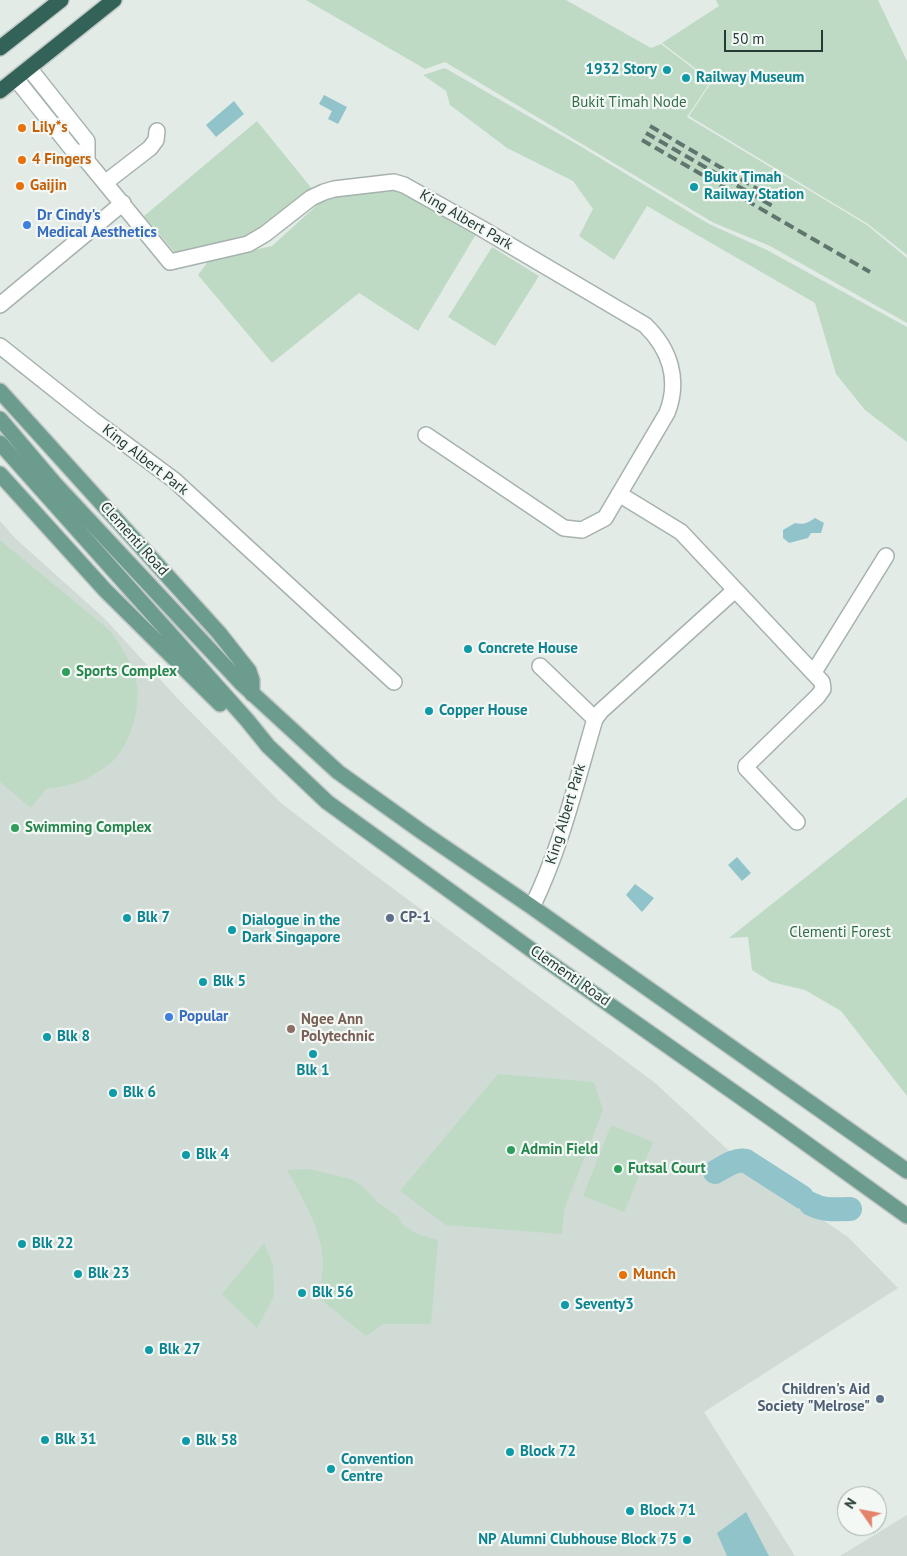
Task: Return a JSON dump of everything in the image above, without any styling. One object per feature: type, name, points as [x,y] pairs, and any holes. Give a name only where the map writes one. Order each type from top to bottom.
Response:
[{"type":"highway","points":[[0,48],[61,0]]},
{"type":"highway","points":[[0,91],[114,0]]},
{"type":"main road","name":"Clementi Road","points":[[0,391],[219,633],[249,671],[252,680],[252,694]]},
{"type":"main road","name":"Clementi Road","points":[[0,419],[56,485],[252,694],[338,772],[907,1170]]},
{"type":"main road","name":"Clementi Road","points":[[0,443],[268,746],[327,802],[907,1216]]},
{"type":"main road","name":"Clementi Road","points":[[0,474],[105,590],[229,712],[247,720]]},
{"type":"street","points":[[29,68],[87,140],[88,161]]},
{"type":"street","name":"King Albert Park","points":[[16,79],[72,149],[88,161],[106,182],[170,262],[248,244],[265,234],[311,198],[324,192],[394,182],[404,185],[479,227],[645,325],[656,335],[663,346],[672,374],[672,400],[667,413],[605,518],[582,530],[564,528],[426,435]]},
{"type":"street","points":[[52,123],[65,113]]},
{"type":"street","points":[[106,182],[150,148],[156,140],[157,131]]},
{"type":"street","points":[[0,305],[123,203]]},
{"type":"street","name":"King Albert Park","points":[[0,346],[92,419],[174,480],[394,682]]},
{"type":"street","points":[[619,494],[681,532],[822,682],[823,689],[818,696],[746,766],[796,822]]},
{"type":"street","points":[[814,672],[886,556]]},
{"type":"street","name":"King Albert Park","points":[[532,907],[546,879],[555,854],[594,719],[735,590]]},
{"type":"street","points":[[540,666],[594,719]]},
{"type":"shaded area","name":"Ngee Ann Polytechnic","points":[[0,521],[16,539],[105,619],[179,700],[281,803],[364,867],[654,1082],[751,1171],[848,1237],[898,1288],[704,1412],[795,1556],[0,1556]]},
{"type":"shaded area","points":[[907,1515],[907,1556],[840,1556],[873,1536],[887,1536],[887,1527]]},
{"type":"green space","name":"Bukit Timah Node","points":[[306,0],[566,0],[651,48],[661,44],[694,69],[709,84],[687,117],[867,225],[907,258],[907,323],[770,246],[714,223],[445,62],[425,69]]},
{"type":"green space","points":[[716,0],[878,0],[907,61],[907,255],[868,224],[689,116],[711,83],[695,68],[662,43],[719,6]]},
{"type":"green space","points":[[445,68],[580,146],[709,224],[767,250],[907,327],[907,442],[865,410],[836,374],[815,303],[647,206],[614,260],[579,236],[593,209],[573,181],[507,148],[450,105],[446,91],[423,75]]},
{"type":"green space","points":[[257,121],[313,190],[247,239],[176,254],[144,216]]},
{"type":"green space","points":[[401,190],[478,231],[418,331],[359,293],[272,363],[198,275],[209,260],[272,246],[326,197]]},
{"type":"green space","points":[[492,247],[539,276],[495,346],[448,317]]},
{"type":"green space","name":"Sports Complex","points":[[0,540],[109,630],[121,647],[136,680],[136,712],[130,735],[119,754],[112,762],[86,779],[67,786],[46,789],[31,808],[0,782]]},
{"type":"green space","name":"Clementi Forest","points":[[907,797],[907,1096],[841,1011],[805,990],[771,982],[752,970],[748,937],[729,938]]},
{"type":"green space","name":"Admin Field","points":[[498,1074],[594,1082],[603,1110],[564,1210],[562,1234],[446,1225],[400,1191]]},
{"type":"green space","name":"Futsal Court","points":[[611,1125],[653,1142],[624,1212],[583,1196]]},
{"type":"green space","points":[[309,1169],[351,1179],[364,1187],[376,1201],[397,1216],[402,1224],[417,1234],[438,1240],[431,1324],[383,1324],[366,1336],[319,1298],[323,1263],[319,1238],[311,1215],[287,1170]]},
{"type":"green space","points":[[264,1243],[273,1265],[274,1296],[257,1328],[222,1294]]},
{"type":"water","points":[[324,95],[347,107],[338,124],[328,119],[332,111],[319,104]]},
{"type":"water","points":[[234,101],[244,114],[216,137],[206,125]]},
{"type":"water","points":[[815,518],[824,523],[821,533],[811,533],[808,538],[789,543],[783,538],[783,530],[795,523],[805,523]]},
{"type":"water","points":[[737,857],[751,873],[742,881],[728,865]]},
{"type":"water","points":[[635,884],[654,898],[642,912],[626,895]]},
{"type":"water","points":[[746,1512],[769,1556],[727,1556],[717,1533]]},
{"type":"waterway","points":[[715,1172],[734,1162],[746,1161],[802,1197]]},
{"type":"waterway","points":[[811,1204],[825,1209],[850,1209]]},
{"type":"railway","points":[[650,126],[778,201]]},
{"type":"railway","points":[[646,133],[774,207]]},
{"type":"railway","points":[[642,140],[870,272]]},
{"type":"place","name":"1932 Story","points":[[667,70]]},
{"type":"place","name":"Railway Museum","points":[[686,78]]},
{"type":"place","name":"Lily*s","points":[[22,128]]},
{"type":"place","name":"4 Fingers","points":[[22,160]]},
{"type":"place","name":"Gaijin","points":[[20,186]]},
{"type":"place","name":"Bukit Timah Railway Station","points":[[694,187]]},
{"type":"place","name":"Dr Cindy's Medical Aesthetics","points":[[27,225]]},
{"type":"place","name":"Concrete House","points":[[468,649]]},
{"type":"place","name":"Sports Complex","points":[[66,672]]},
{"type":"place","name":"Copper House","points":[[429,711]]},
{"type":"place","name":"Swimming Complex","points":[[15,828]]},
{"type":"place","name":"Blk 7","points":[[127,918]]},
{"type":"place","name":"CP-1","points":[[390,918]]},
{"type":"place","name":"Dialogue in the Dark Singapore","points":[[232,930]]},
{"type":"place","name":"Blk 5","points":[[203,982]]},
{"type":"place","name":"Popular","points":[[169,1017]]},
{"type":"place","name":"Ngee Ann Polytechnic","points":[[291,1029]]},
{"type":"place","name":"Blk 8","points":[[47,1037]]},
{"type":"place","name":"Blk 1","points":[[313,1054]]},
{"type":"place","name":"Blk 6","points":[[113,1093]]},
{"type":"place","name":"Admin Field","points":[[511,1150]]},
{"type":"place","name":"Blk 4","points":[[186,1155]]},
{"type":"place","name":"Futsal Court","points":[[618,1169]]},
{"type":"place","name":"Blk 22","points":[[22,1244]]},
{"type":"place","name":"Blk 23","points":[[78,1274]]},
{"type":"place","name":"Munch","points":[[623,1275]]},
{"type":"place","name":"Blk 56","points":[[302,1293]]},
{"type":"place","name":"Seventy3","points":[[565,1305]]},
{"type":"place","name":"Blk 27","points":[[149,1350]]},
{"type":"place","name":"Children's Aid Society \"Melrose\"","points":[[880,1399]]},
{"type":"place","name":"Blk 31","points":[[45,1440]]},
{"type":"place","name":"Blk 58","points":[[186,1441]]},
{"type":"place","name":"Block 72","points":[[510,1452]]},
{"type":"place","name":"Convention Centre","points":[[331,1469]]},
{"type":"place","name":"Block 71","points":[[630,1511]]},
{"type":"place","name":"NP Alumni Clubhouse Block 75","points":[[687,1540]]}]
